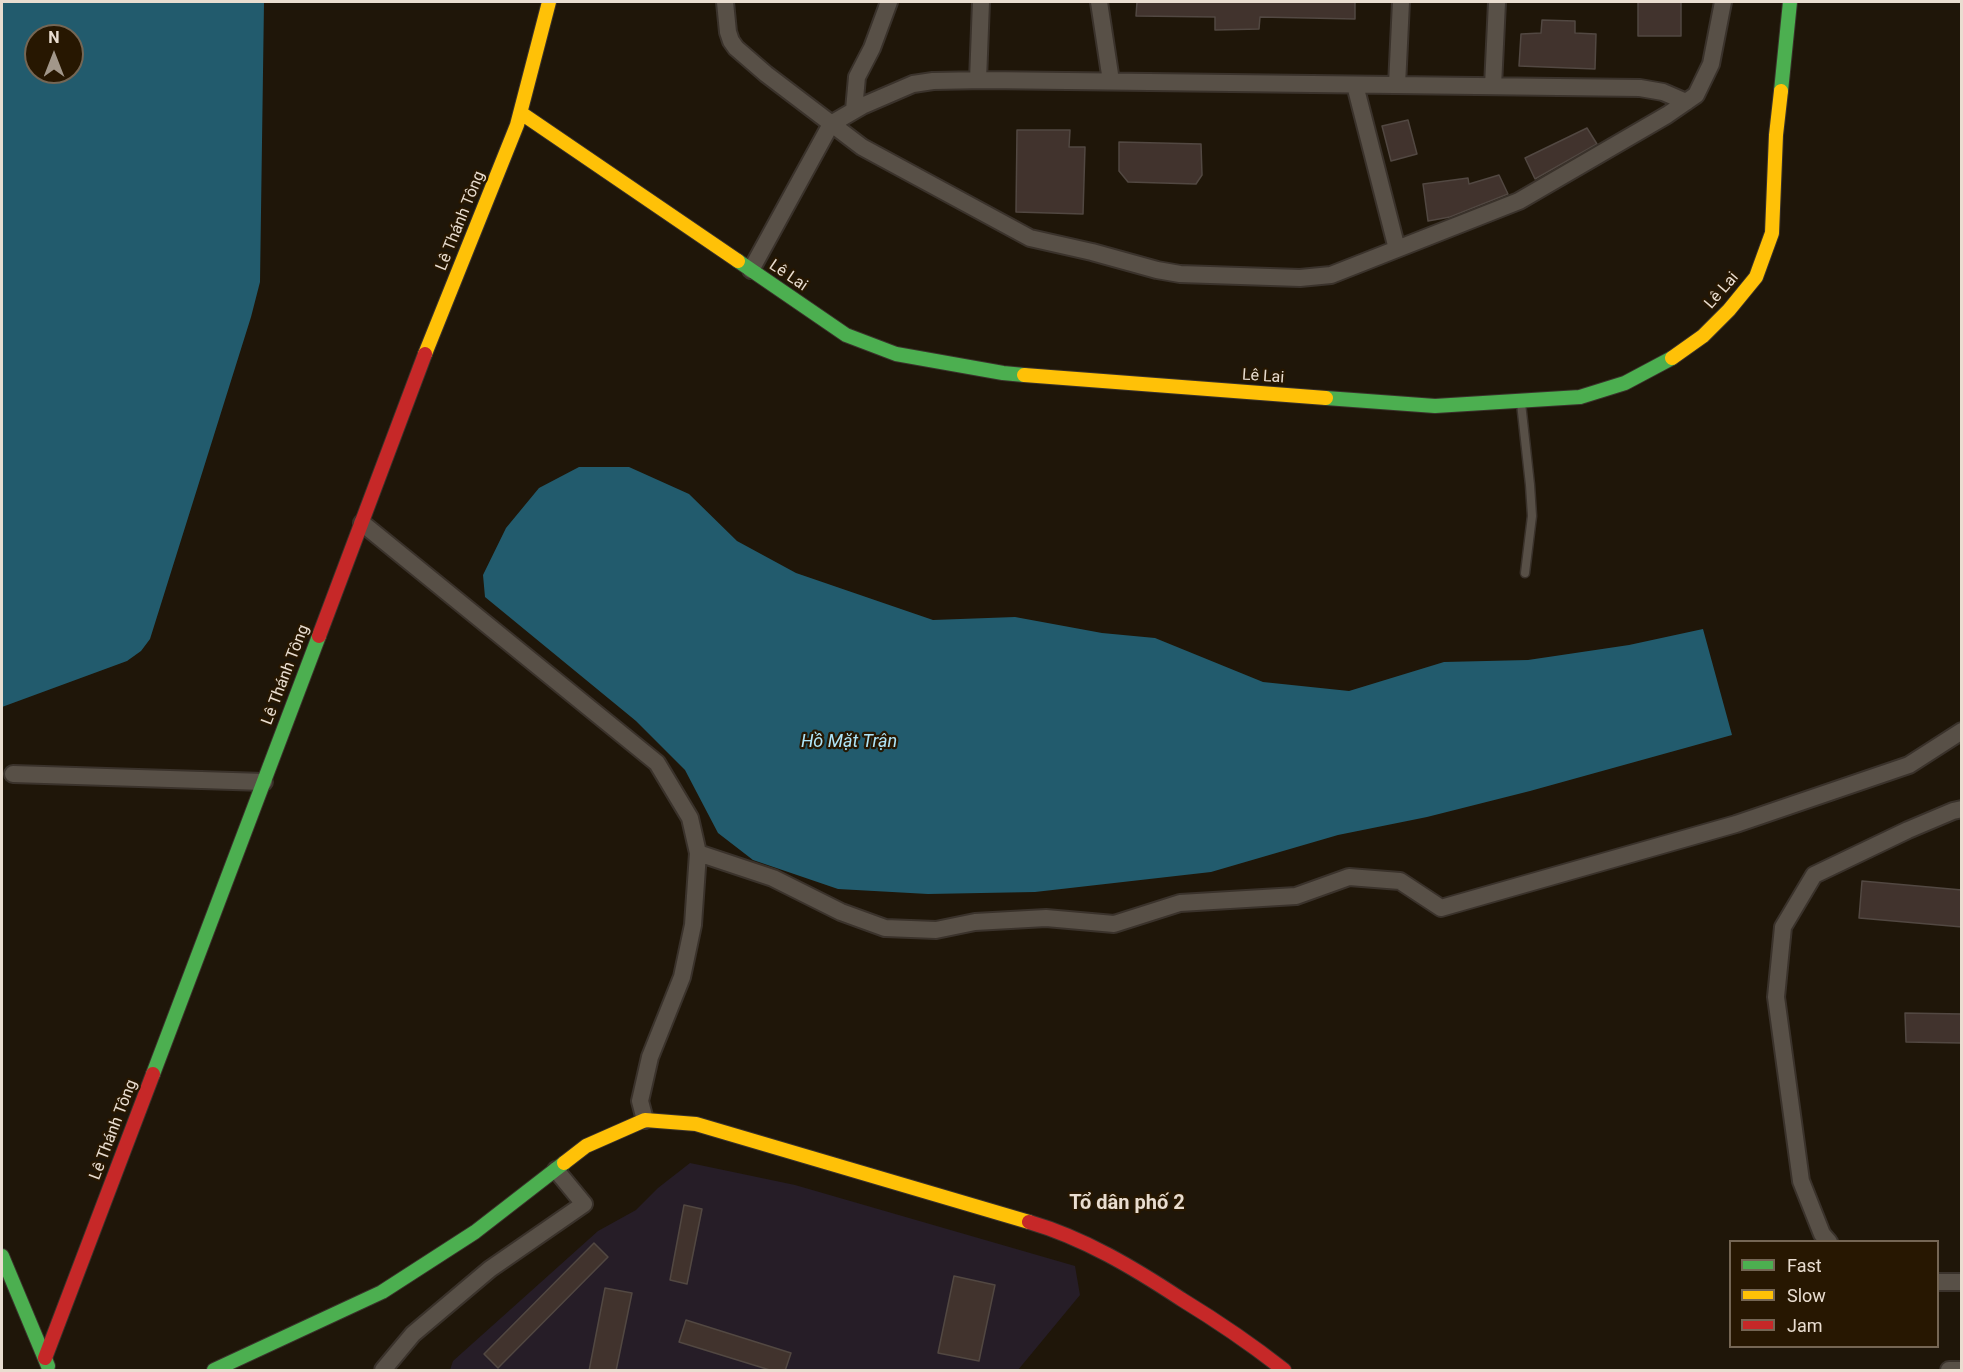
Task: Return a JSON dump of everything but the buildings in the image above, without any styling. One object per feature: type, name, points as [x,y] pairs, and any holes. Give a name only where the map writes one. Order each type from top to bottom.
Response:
[{"type":"street","name":"Lê Thánh Tông","points":[[47,1364],[443,308],[521,113],[549,2]]},
{"type":"street","points":[[725,2],[728,32],[736,48],[766,74],[862,147],[1030,238],[1180,274],[1300,278],[1331,274],[1519,201],[1667,115],[1696,95],[1711,64],[1724,2]]},
{"type":"street","points":[[854,110],[857,76],[872,48],[889,2]]},
{"type":"street","points":[[978,80],[981,2]]},
{"type":"street","points":[[1099,2],[1111,81]]},
{"type":"street","points":[[1397,85],[1401,2]]},
{"type":"street","points":[[1493,86],[1497,2]]},
{"type":"street","name":"Lê Lai","points":[[521,113],[846,335],[896,354],[1003,373],[1435,406],[1580,397],[1625,383],[1670,360],[1703,336],[1729,310],[1756,277],[1772,233],[1776,135],[1790,2]]},
{"type":"street","points":[[750,270],[831,124],[854,110],[913,84],[978,80],[1640,88],[1663,92],[1686,102]]},
{"type":"street","points":[[1355,85],[1397,249]]},
{"type":"street","points":[[362,523],[657,763],[690,818],[698,853],[693,925],[682,977],[650,1057],[640,1101],[645,1120]]},
{"type":"street","points":[[698,853],[774,878],[841,912],[885,928],[936,930],[975,922],[1046,918],[1114,924],[1180,903],[1296,896],[1349,877],[1400,881],[1441,908],[1736,824],[1909,765],[1962,731]]},
{"type":"street","points":[[13,774],[264,782]]},
{"type":"street","points":[[1826,1240],[1801,1181],[1776,997],[1783,927],[1814,875],[1917,826],[1962,809]]},
{"type":"street","points":[[214,1371],[381,1292],[475,1232],[586,1146],[645,1120],[696,1124],[1053,1229],[1129,1265],[1244,1339],[1284,1371]]},
{"type":"street","points":[[383,1371],[413,1334],[490,1269],[584,1204],[556,1170]]},
{"type":"street","points":[[2,1256],[47,1364]]},
{"type":"street","points":[[1939,1282],[1962,1282]]},
{"type":"street","points":[[1948,1371],[1962,1370]]},
{"type":"lane","points":[[1521,400],[1532,516],[1525,573]]},
{"type":"shaded area","points":[[690,1163],[795,1185],[1075,1266],[1080,1295],[1018,1370],[450,1370],[453,1361],[598,1231],[636,1210],[658,1188]]},
{"type":"water","points":[[2,2],[264,2],[260,282],[150,639],[141,651],[127,661],[2,707]]},
{"type":"water","name":"Hồ Mặt Trận","points":[[579,467],[629,467],[689,494],[737,541],[796,573],[933,620],[1015,617],[1102,633],[1155,638],[1263,682],[1349,691],[1444,662],[1528,660],[1629,645],[1703,629],[1732,735],[1530,791],[1427,817],[1338,835],[1211,872],[1035,892],[928,894],[838,889],[753,860],[718,833],[685,770],[636,721],[485,597],[483,575],[506,528],[539,488]]},
{"type":"traffic: fast","points":[[1781,91],[1790,2]]},
{"type":"traffic: fast","points":[[738,261],[846,335],[896,354],[1024,375]]},
{"type":"traffic: fast","points":[[1326,398],[1435,406],[1580,397],[1625,383],[1672,358]]},
{"type":"traffic: fast","points":[[153,1074],[319,636]]},
{"type":"traffic: fast","points":[[214,1370],[382,1292],[475,1232],[564,1163]]},
{"type":"traffic: fast","points":[[2,1256],[48,1366]]},
{"type":"traffic: slow","points":[[425,354],[517,125],[549,2]]},
{"type":"traffic: slow","points":[[1672,358],[1703,336],[1729,310],[1756,277],[1772,233],[1776,135],[1781,91]]},
{"type":"traffic: slow","points":[[521,113],[738,261]]},
{"type":"traffic: slow","points":[[1024,375],[1326,398]]},
{"type":"traffic: slow","points":[[564,1163],[586,1146],[645,1120],[696,1124],[1029,1222]]},
{"type":"traffic: jam","points":[[319,636],[425,354]]},
{"type":"traffic: jam","points":[[45,1358],[153,1074]]},
{"type":"traffic: jam","points":[[1029,1222],[1069,1236],[1127,1265],[1221,1324],[1284,1370]]},
{"type":"district","name":"Tổ dân phố 2","points":[[1127,1204]]}]
